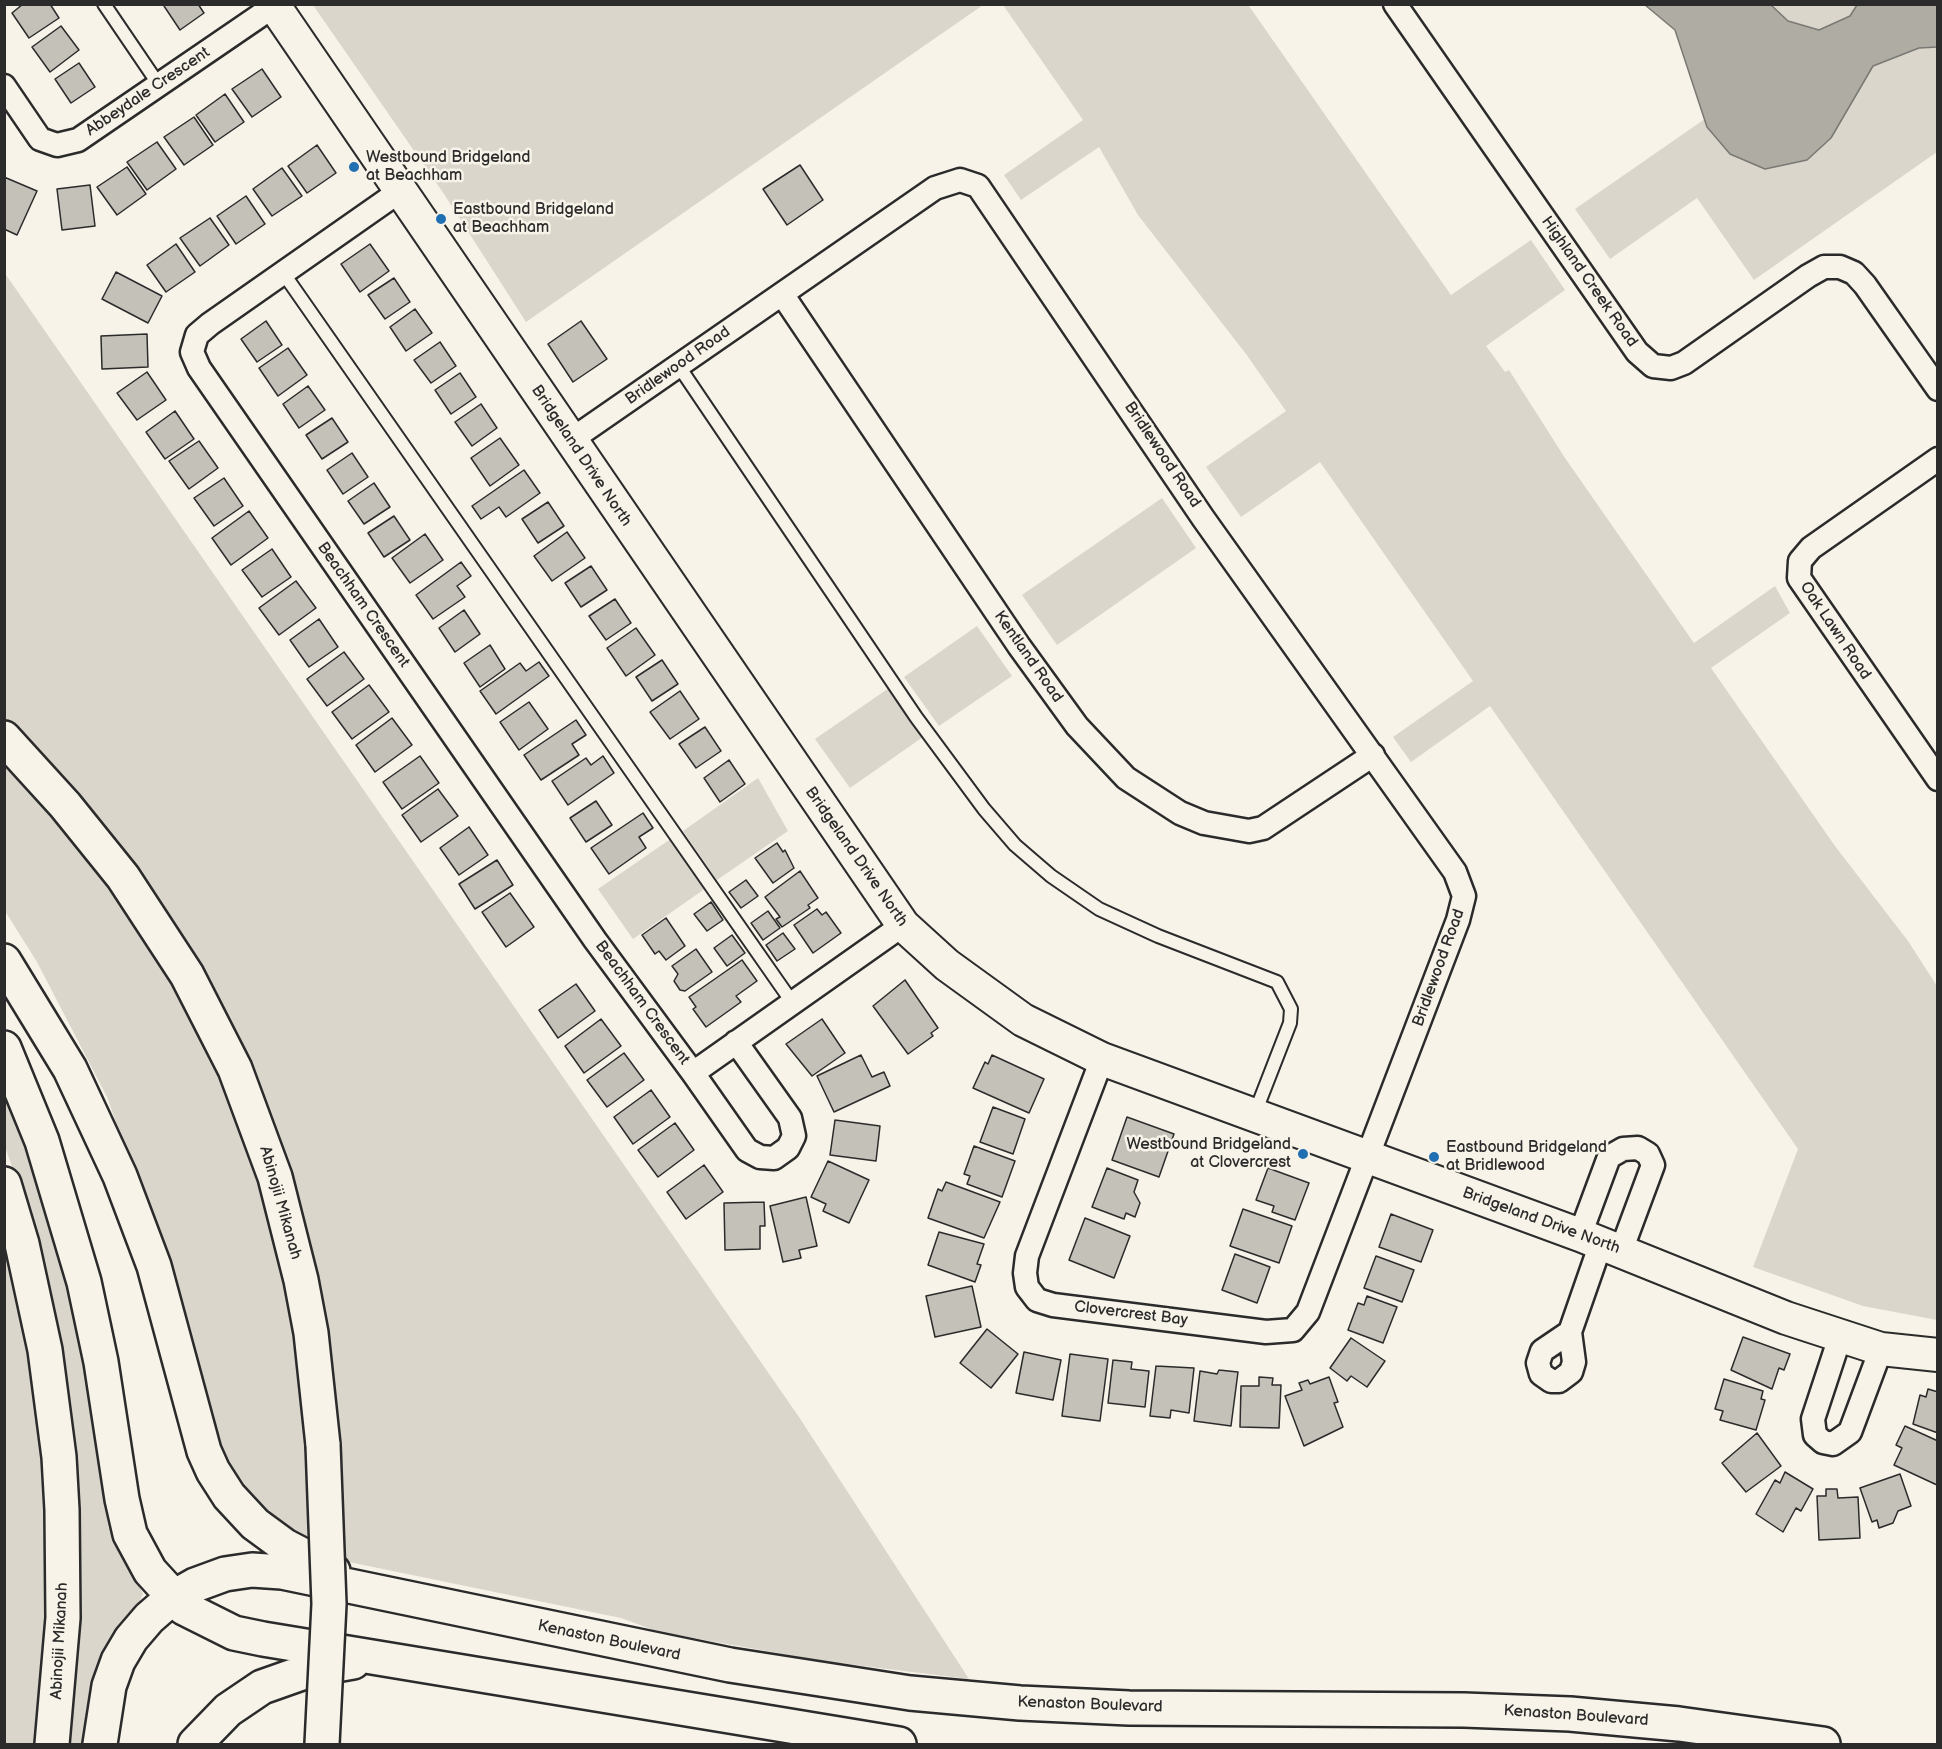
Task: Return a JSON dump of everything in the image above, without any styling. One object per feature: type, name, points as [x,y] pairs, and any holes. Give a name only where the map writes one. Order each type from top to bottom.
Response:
[{"type":"main road","name":"Abinojii Mikanah","points":[[4,738],[65,805],[123,878],[187,975],[235,1069],[275,1177],[296,1258],[311,1333],[323,1445],[329,1604],[321,1744]]},
{"type":"main road","points":[[4,961],[70,1069],[120,1176],[154,1266],[204,1450],[213,1470],[238,1507],[274,1539],[366,1589]]},
{"type":"main road","points":[[4,1048],[42,1141],[84,1282],[101,1362],[122,1499],[130,1534],[150,1571],[172,1598],[194,1615],[234,1633],[899,1744]]},
{"type":"main road","name":"Abinojii Mikanah","points":[[4,1184],[22,1244],[39,1319],[59,1457],[63,1618],[52,1744]]},
{"type":"main road","name":"Kenaston Boulevard","points":[[100,1744],[109,1686],[118,1661],[131,1639],[149,1618],[172,1598],[210,1579],[252,1570],[282,1572],[730,1665],[910,1693],[1129,1708],[1464,1710],[1560,1713],[1679,1724],[1823,1744]]},
{"type":"main road","points":[[195,1744],[228,1710],[272,1682],[313,1669],[378,1658]]},
{"type":"street","name":"Highland Creek Road","points":[[1395,4],[1637,352],[1653,366],[1671,368],[1684,363],[1808,276],[1824,267],[1840,267],[1854,273],[1866,285],[1938,389]]},
{"type":"street","name":"Abbeydale Crescent","points":[[4,86],[40,138],[57,145],[78,140],[274,5]]},
{"type":"street","name":"Bridgeland Drive North","points":[[274,5],[903,925],[947,965],[1023,1020],[1102,1059],[1253,1117],[1600,1243],[1840,1337],[1881,1349],[1938,1355]]},
{"type":"street","name":"Bridlewood Road","points":[[571,440],[936,188],[960,180],[978,186],[1203,518],[1455,872],[1464,896],[1458,920],[1367,1158]]},
{"type":"street","name":"Beachham Crescent","points":[[400,191],[197,335],[192,352],[199,368],[595,940],[747,1150],[760,1157],[774,1158],[788,1148],[794,1136],[790,1118],[736,1042]]},
{"type":"street","name":"Kentland Road","points":[[782,294],[1019,646],[1077,726],[1126,778],[1180,813],[1204,823],[1249,831],[1263,828],[1373,755]]},
{"type":"street","name":"Oak Lawn Road","points":[[1938,459],[1811,548],[1800,561],[1799,578],[1938,779]]},
{"type":"street","name":"Beachham Crescent","points":[[693,1073],[903,925]]},
{"type":"street","name":"Clovercrest Bay","points":[[1102,1059],[1027,1256],[1025,1273],[1028,1287],[1037,1300],[1053,1305],[1266,1332],[1293,1330],[1308,1312],[1367,1158]]},
{"type":"street","points":[[1570,1332],[1600,1243]]},
{"type":"street","points":[[1840,1337],[1814,1419],[1815,1435],[1823,1442],[1833,1444],[1850,1432],[1881,1349]]},
{"type":"lane","points":[[104,4],[159,85]]},
{"type":"lane","points":[[284,274],[792,1002]]},
{"type":"lane","points":[[678,365],[916,717],[1014,845],[1051,876],[1099,909],[1158,936],[1277,982],[1292,1008],[1290,1023],[1253,1117]]},
{"type":"shaded area","points":[[313,5],[983,5],[526,322],[444,194]]},
{"type":"shaded area","points":[[1003,5],[1251,5],[1249,6],[1451,295],[1531,240],[1565,290],[1486,346],[1505,372],[1509,370],[1565,458],[1694,643],[1775,586],[1790,613],[1711,668],[1835,846],[1908,941],[1937,986],[1937,1320],[1863,1306],[1753,1267],[1798,1149],[1490,706],[1411,762],[1393,737],[1473,681],[1320,462],[1241,517],[1206,467],[1286,411],[1246,354],[1138,215],[1099,147],[1021,200],[1004,175],[1083,120]]},
{"type":"shaded area","points":[[1645,5],[1771,5],[1788,21],[1819,30],[1850,16],[1857,5],[1937,5],[1937,47],[1919,48],[1873,66],[1831,138],[1807,160],[1765,169],[1730,154],[1707,127],[1675,30]]},
{"type":"shaded area","points":[[1648,5],[1937,5],[1937,152],[1754,280],[1697,198],[1610,259],[1575,209],[1712,114],[1680,35]]},
{"type":"shaded area","points":[[4,272],[799,1417],[969,1679],[823,1661],[659,1632],[621,1618],[344,1561],[317,1553],[226,1480],[176,1293],[107,1097],[37,962],[5,911]]},
{"type":"shaded area","points":[[1162,498],[1196,548],[1057,645],[1022,595]]},
{"type":"shaded area","points":[[977,626],[1012,676],[939,726],[904,677]]},
{"type":"shaded area","points":[[889,688],[923,737],[850,788],[815,739]]},
{"type":"shaded area","points":[[758,778],[788,831],[717,880],[683,831]]},
{"type":"shaded area","points":[[672,838],[706,888],[633,939],[598,889]]},
{"type":"shaded area","points":[[4,1072],[76,1308],[118,1546],[143,1594],[139,1603],[116,1632],[87,1744],[64,1744],[70,1699],[17,1182],[5,1146]]},
{"type":"shaded area","points":[[4,1240],[29,1348],[45,1469],[50,1615],[39,1744],[5,1744]]},
{"type":"building","points":[[23,4],[50,4],[59,18],[29,38],[12,13]]},
{"type":"building","points":[[166,4],[198,4],[204,13],[180,30],[164,6]]},
{"type":"building","points":[[61,26],[79,50],[50,72],[32,47]]},
{"type":"building","points":[[79,63],[95,87],[71,103],[55,79]]},
{"type":"building","points":[[262,69],[281,97],[252,117],[232,89]]},
{"type":"building","points":[[225,94],[244,122],[215,142],[196,115]]},
{"type":"building","points":[[194,117],[213,145],[184,165],[164,137]]},
{"type":"building","points":[[157,142],[176,169],[147,190],[127,162]]},
{"type":"building","points":[[317,145],[336,173],[307,193],[288,166]]},
{"type":"building","points":[[800,165],[823,200],[787,225],[763,189]]},
{"type":"building","points":[[127,167],[146,194],[117,215],[97,187]]},
{"type":"building","points":[[282,168],[302,196],[272,216],[253,189]]},
{"type":"building","points":[[4,177],[37,191],[17,235],[4,229]]},
{"type":"building","points":[[90,185],[95,226],[62,230],[57,189]]},
{"type":"building","points":[[246,196],[265,224],[236,244],[217,216]]},
{"type":"building","points":[[210,218],[229,245],[200,266],[180,238]]},
{"type":"building","points":[[176,244],[195,272],[166,292],[147,265]]},
{"type":"building","points":[[370,244],[389,271],[360,292],[341,264]]},
{"type":"building","points":[[116,272],[162,296],[148,323],[102,299]]},
{"type":"building","points":[[394,278],[410,302],[385,319],[368,295]]},
{"type":"building","points":[[415,309],[432,333],[406,351],[390,327]]},
{"type":"building","points":[[266,321],[282,345],[257,362],[241,339]]},
{"type":"building","points":[[581,321],[607,359],[573,382],[548,344]]},
{"type":"building","points":[[147,334],[148,367],[102,369],[101,336]]},
{"type":"building","points":[[440,342],[456,366],[431,383],[414,360]]},
{"type":"building","points":[[288,348],[307,375],[278,396],[259,368]]},
{"type":"building","points":[[147,372],[166,400],[137,420],[117,393]]},
{"type":"building","points":[[460,373],[476,397],[451,414],[435,390]]},
{"type":"building","points":[[308,386],[325,410],[299,428],[283,404]]},
{"type":"building","points":[[481,404],[497,428],[472,446],[455,422]]},
{"type":"building","points":[[175,411],[194,439],[165,459],[146,432]]},
{"type":"building","points":[[332,418],[348,442],[322,459],[306,435]]},
{"type":"building","points":[[500,438],[519,465],[490,486],[471,458]]},
{"type":"building","points":[[199,441],[218,468],[189,489],[169,461]]},
{"type":"building","points":[[352,453],[368,477],[343,494],[327,470]]},
{"type":"building","points":[[524,470],[540,493],[506,517],[499,507],[481,519],[472,506]]},
{"type":"building","points":[[224,478],[243,506],[214,526],[194,498]]},
{"type":"building","points":[[374,483],[390,507],[364,524],[348,501]]},
{"type":"building","points":[[548,502],[564,526],[538,543],[522,519]]},
{"type":"building","points":[[249,511],[268,538],[231,565],[212,538]]},
{"type":"building","points":[[394,516],[410,540],[384,557],[368,533]]},
{"type":"building","points":[[567,532],[585,558],[552,581],[534,556]]},
{"type":"building","points":[[425,534],[443,560],[410,583],[392,558]]},
{"type":"building","points":[[272,549],[291,577],[262,597],[242,570]]},
{"type":"building","points":[[461,562],[471,576],[457,586],[465,597],[433,619],[416,595]]},
{"type":"building","points":[[591,566],[607,590],[581,607],[565,583]]},
{"type":"building","points":[[296,581],[316,608],[279,635],[259,608]]},
{"type":"building","points":[[615,599],[631,623],[606,640],[589,616]]},
{"type":"building","points":[[464,610],[480,634],[455,652],[439,628]]},
{"type":"building","points":[[319,619],[338,647],[309,667],[290,640]]},
{"type":"building","points":[[636,628],[655,655],[626,676],[607,648]]},
{"type":"building","points":[[490,645],[505,669],[480,687],[464,663]]},
{"type":"building","points":[[344,652],[364,679],[327,706],[307,679]]},
{"type":"building","points":[[662,660],[678,684],[652,701],[636,677]]},
{"type":"building","points":[[539,662],[549,676],[496,714],[480,691],[520,663],[526,671]]},
{"type":"building","points":[[369,685],[389,712],[352,739],[332,712]]},
{"type":"building","points":[[680,691],[699,719],[670,739],[650,712]]},
{"type":"building","points":[[529,702],[548,729],[519,750],[500,722]]},
{"type":"building","points":[[392,718],[412,745],[375,772],[356,745]]},
{"type":"building","points":[[576,720],[586,735],[572,744],[579,755],[541,780],[524,755]]},
{"type":"building","points":[[705,727],[721,751],[696,768],[679,744]]},
{"type":"building","points":[[420,756],[439,783],[402,809],[383,782]]},
{"type":"building","points":[[603,756],[614,773],[568,805],[552,781],[586,758],[591,765]]},
{"type":"building","points":[[729,760],[745,784],[720,802],[704,778]]},
{"type":"building","points":[[438,789],[458,816],[421,842],[402,815]]},
{"type":"building","points":[[596,801],[612,825],[586,842],[570,818]]},
{"type":"building","points":[[643,813],[653,828],[639,837],[646,848],[609,874],[591,848]]},
{"type":"building","points":[[469,827],[488,855],[459,875],[440,848]]},
{"type":"building","points":[[777,843],[783,852],[785,850],[794,868],[773,883],[755,858]]},
{"type":"building","points":[[497,860],[513,885],[475,909],[459,884]]},
{"type":"building","points":[[800,871],[818,898],[808,905],[810,908],[782,927],[776,919],[780,917],[765,897]]},
{"type":"building","points":[[746,880],[758,896],[741,908],[729,892]]},
{"type":"building","points":[[510,893],[534,927],[506,947],[482,912]]},
{"type":"building","points":[[711,902],[723,920],[707,931],[694,914]]},
{"type":"building","points":[[817,909],[822,915],[826,912],[841,933],[813,953],[794,925]]},
{"type":"building","points":[[768,911],[780,928],[763,940],[751,923]]},
{"type":"building","points":[[666,918],[685,946],[666,960],[659,951],[655,954],[642,935]]},
{"type":"building","points":[[783,933],[795,949],[777,961],[766,945]]},
{"type":"building","points":[[732,935],[745,953],[727,966],[714,948]]},
{"type":"building","points":[[696,949],[712,972],[685,991],[680,990],[674,981],[678,974],[672,966]]},
{"type":"building","points":[[742,960],[757,981],[736,996],[741,1002],[706,1027],[693,1009],[696,1007],[689,997]]},
{"type":"building","points":[[905,980],[938,1028],[931,1033],[933,1036],[908,1054],[873,1006]]},
{"type":"building","points":[[576,984],[595,1011],[558,1038],[539,1010]]},
{"type":"building","points":[[601,1019],[621,1046],[584,1073],[565,1046]]},
{"type":"building","points":[[822,1019],[845,1053],[812,1076],[786,1044]]},
{"type":"building","points":[[624,1053],[644,1080],[607,1107],[587,1080]]},
{"type":"building","points":[[861,1055],[872,1077],[884,1072],[890,1086],[834,1112],[817,1076]]},
{"type":"building","points":[[992,1055],[1044,1079],[1029,1113],[973,1088],[985,1062],[988,1064]]},
{"type":"building","points":[[651,1090],[670,1117],[633,1144],[614,1117]]},
{"type":"building","points":[[993,1107],[1025,1119],[1013,1154],[980,1142]]},
{"type":"building","points":[[1127,1117],[1174,1134],[1159,1177],[1112,1160]]},
{"type":"building","points":[[835,1120],[880,1126],[876,1161],[830,1155]]},
{"type":"building","points":[[675,1123],[694,1150],[658,1177],[638,1150]]},
{"type":"building","points":[[974,1146],[1015,1161],[1002,1197],[967,1184],[970,1176],[964,1174]]},
{"type":"building","points":[[828,1161],[869,1180],[849,1223],[823,1211],[826,1204],[811,1197]]},
{"type":"building","points":[[704,1165],[723,1192],[686,1219],[667,1192]]},
{"type":"building","points":[[1107,1168],[1138,1180],[1134,1192],[1140,1203],[1135,1217],[1126,1213],[1124,1219],[1092,1207]]},
{"type":"building","points":[[1268,1168],[1309,1183],[1295,1220],[1272,1212],[1274,1206],[1256,1200]]},
{"type":"building","points":[[946,1182],[1000,1202],[984,1238],[928,1218],[938,1189],[942,1191]]},
{"type":"building","points":[[806,1197],[817,1246],[799,1250],[801,1258],[783,1262],[770,1206]]},
{"type":"building","points":[[764,1202],[765,1226],[760,1226],[760,1249],[725,1250],[724,1203]]},
{"type":"building","points":[[1243,1209],[1292,1226],[1279,1263],[1230,1246]]},
{"type":"building","points":[[1391,1214],[1433,1230],[1421,1262],[1379,1247]]},
{"type":"building","points":[[1085,1218],[1130,1236],[1114,1278],[1069,1260]]},
{"type":"building","points":[[939,1232],[984,1244],[977,1264],[981,1265],[975,1282],[928,1265]]},
{"type":"building","points":[[1235,1254],[1270,1267],[1257,1303],[1222,1290]]},
{"type":"building","points":[[1376,1256],[1414,1270],[1402,1302],[1364,1288]]},
{"type":"building","points":[[972,1286],[981,1327],[935,1337],[926,1296]]},
{"type":"building","points":[[1367,1296],[1397,1307],[1383,1343],[1348,1330],[1358,1303],[1364,1305]]},
{"type":"building","points":[[987,1329],[1018,1354],[991,1388],[960,1363]]},
{"type":"building","points":[[1743,1337],[1790,1354],[1784,1370],[1779,1368],[1772,1389],[1731,1370]]},
{"type":"building","points":[[1351,1338],[1385,1361],[1367,1387],[1351,1376],[1347,1381],[1330,1368]]},
{"type":"building","points":[[1024,1352],[1061,1360],[1053,1400],[1016,1393]]},
{"type":"building","points":[[1070,1354],[1108,1359],[1100,1421],[1062,1416]]},
{"type":"building","points":[[1113,1360],[1132,1362],[1131,1369],[1149,1371],[1145,1407],[1108,1403]]},
{"type":"building","points":[[1156,1366],[1194,1368],[1189,1413],[1171,1410],[1170,1418],[1150,1416]]},
{"type":"building","points":[[1219,1370],[1238,1372],[1231,1426],[1194,1421],[1200,1371],[1217,1374]]},
{"type":"building","points":[[1259,1377],[1273,1378],[1272,1385],[1281,1385],[1279,1428],[1240,1427],[1241,1386],[1259,1386]]},
{"type":"building","points":[[1329,1377],[1338,1402],[1334,1403],[1343,1427],[1304,1446],[1285,1396],[1302,1390],[1299,1383],[1308,1380],[1310,1384]]},
{"type":"building","points":[[1724,1379],[1763,1391],[1761,1399],[1765,1400],[1756,1430],[1720,1420],[1723,1411],[1715,1409]]},
{"type":"building","points":[[1928,1389],[1938,1392],[1938,1433],[1913,1424],[1920,1395],[1926,1397]]},
{"type":"building","points":[[1905,1426],[1938,1441],[1937,1485],[1894,1465],[1902,1448],[1896,1445]]},
{"type":"building","points":[[1757,1433],[1781,1466],[1746,1492],[1722,1463]]},
{"type":"building","points":[[1785,1472],[1813,1489],[1801,1511],[1796,1508],[1783,1532],[1756,1514],[1775,1480],[1780,1483]]},
{"type":"building","points":[[1900,1474],[1911,1506],[1898,1511],[1893,1523],[1879,1528],[1877,1520],[1872,1522],[1860,1488]]},
{"type":"building","points":[[1826,1489],[1837,1489],[1838,1498],[1858,1497],[1860,1538],[1819,1540],[1817,1496],[1826,1496]]},
{"type":"place","name":"Westbound Bridgeland at Beachham","points":[[354,167]]},
{"type":"place","name":"Eastbound Bridgeland at Beachham","points":[[441,219]]},
{"type":"place","name":"Westbound Bridgeland at Clovercrest","points":[[1303,1154]]},
{"type":"place","name":"Eastbound Bridgeland at Bridlewood","points":[[1434,1157]]}]
